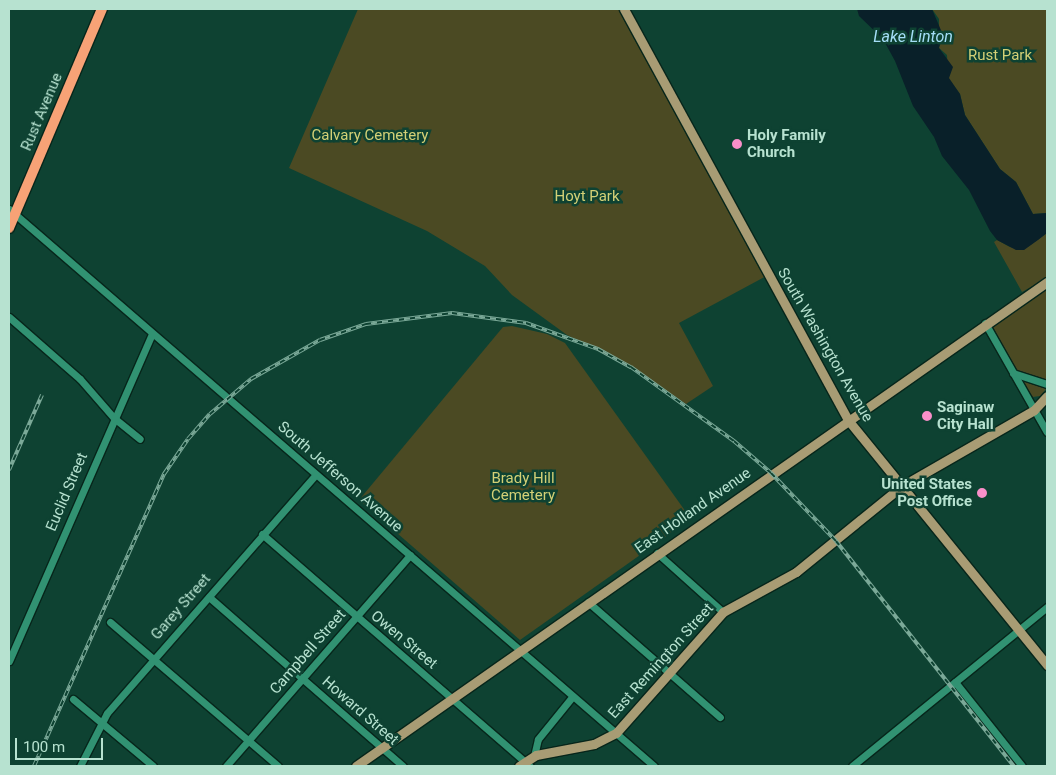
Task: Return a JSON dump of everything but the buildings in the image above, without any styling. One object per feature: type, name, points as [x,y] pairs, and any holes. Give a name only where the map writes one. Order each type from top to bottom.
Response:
[{"type":"highway","name":"Rust Avenue","points":[[9,228],[12,212],[102,9]]},
{"type":"main road","name":"South Washington Avenue","points":[[624,9],[848,420],[1047,665]]},
{"type":"main road","name":"East Holland Avenue","points":[[356,766],[985,323],[1047,282]]},
{"type":"main road","name":"East Remington Street","points":[[524,764],[534,756],[594,744],[616,733],[724,612],[796,572],[902,486],[1034,410],[1047,396]]},
{"type":"street","name":"South Jefferson Avenue","points":[[12,212],[654,766]]},
{"type":"street","points":[[9,317],[80,379],[114,418],[140,439]]},
{"type":"street","points":[[985,323],[1047,432]]},
{"type":"street","name":"Euclid Street","points":[[9,661],[152,334]]},
{"type":"street","points":[[1013,373],[1047,384]]},
{"type":"street","name":"Garey Street","points":[[80,766],[101,722],[316,474]]},
{"type":"street","name":"Owen Street","points":[[262,534],[524,764]]},
{"type":"street","points":[[657,553],[724,612]]},
{"type":"street","name":"Campbell Street","points":[[226,766],[410,555]]},
{"type":"street","name":"Howard Street","points":[[208,597],[404,766]]},
{"type":"street","points":[[588,602],[720,717]]},
{"type":"street","points":[[852,766],[1047,607]]},
{"type":"street","points":[[110,622],[278,766]]},
{"type":"street","points":[[956,682],[1022,766]]},
{"type":"street","points":[[534,756],[538,738],[573,696]]},
{"type":"street","points":[[74,699],[153,766]]},
{"type":"green space","name":"Hoyt Park","points":[[358,9],[624,9],[768,275],[679,323],[713,386],[686,404],[631,367],[567,335],[512,295],[485,266],[427,231],[289,168]]},
{"type":"green space","name":"Rust Park","points":[[932,9],[1047,9],[1047,213],[1033,214],[1016,182],[1000,169],[965,115],[960,94],[948,78],[947,55],[939,48],[939,19]]},
{"type":"green space","points":[[1047,233],[1047,278],[1022,292],[994,242],[997,240],[1010,247],[1023,250]]},
{"type":"green space","points":[[1047,287],[1046,380],[1017,372],[993,327]]},
{"type":"green space","name":"Brady Hill Cemetery","points":[[512,326],[547,334],[565,343],[691,519],[520,640],[359,500],[503,327]]},
{"type":"green space","points":[[1021,380],[1044,386],[1046,389],[1040,396],[1033,397]]},
{"type":"water","name":"Lake Linton","points":[[857,9],[932,9],[943,35],[939,48],[953,67],[949,78],[960,94],[965,115],[1000,169],[1016,182],[1033,214],[1047,213],[1047,233],[1024,250],[1016,250],[997,240],[990,231],[969,190],[942,156],[934,137],[913,106],[895,61],[883,39],[859,16]]},
{"type":"railway","points":[[34,766],[164,474],[188,439],[210,414],[251,379],[320,340],[366,324],[452,313],[526,323],[598,349],[631,367],[734,441],[771,473],[836,541],[1014,766]]},
{"type":"railway","points":[[9,470],[42,395]]},
{"type":"place","name":"Holy Family Church","points":[[737,144]]},
{"type":"place","name":"Saginaw City Hall","points":[[927,416]]},
{"type":"place","name":"United States Post Office","points":[[982,493]]},
{"type":"park label","name":"Calvary Cemetery","points":[[370,136]]}]
